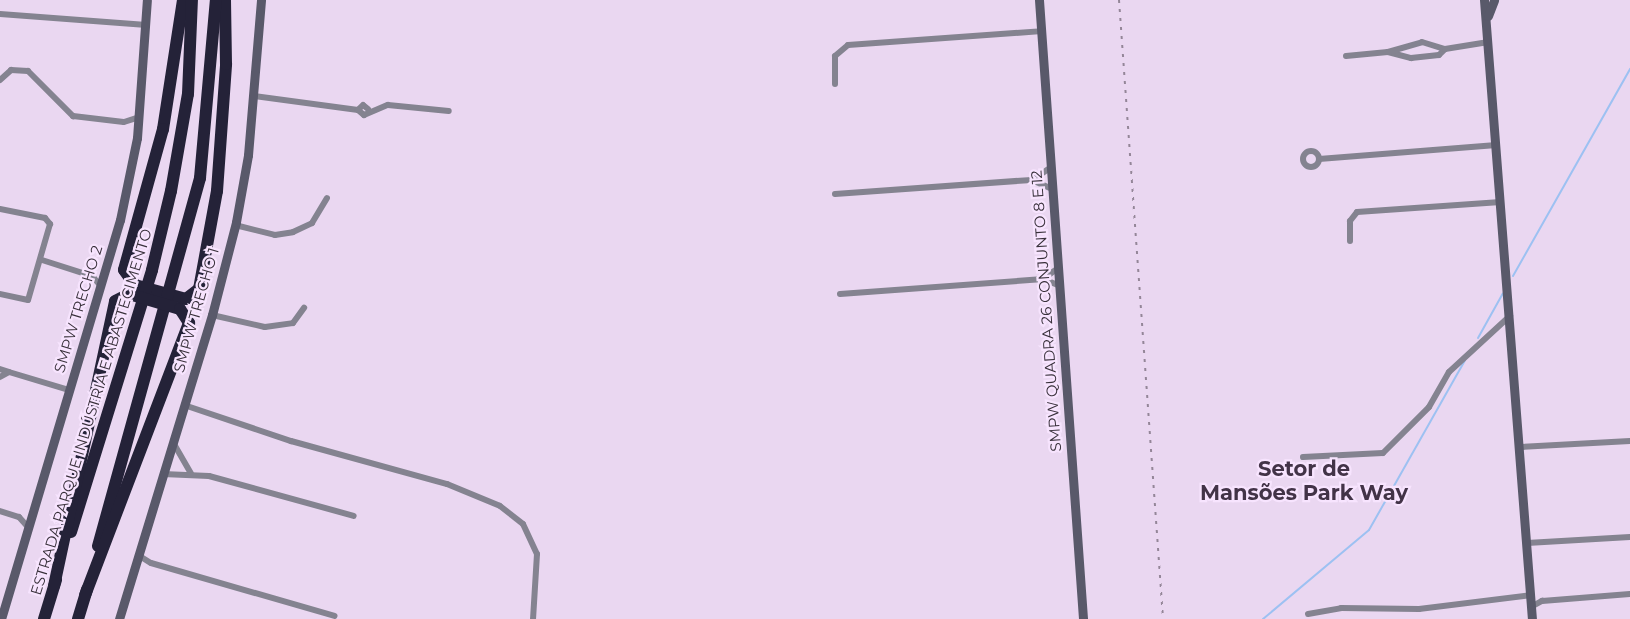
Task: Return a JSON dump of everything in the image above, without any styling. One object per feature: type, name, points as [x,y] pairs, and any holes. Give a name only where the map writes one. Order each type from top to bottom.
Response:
[{"type":"highway","points":[[183,0],[163,129],[124,270],[135,285],[186,299],[199,289],[210,244],[224,116],[225,0]]},
{"type":"highway","name":"ESTRADA PARQUE INDÚSTRIA E ABASTECIMENTO","points":[[44,619],[155,259],[188,94],[192,0]]},
{"type":"highway","points":[[78,619],[200,178],[216,0]]},
{"type":"highway","points":[[54,586],[115,301],[129,294],[180,309],[189,323],[85,595]]},
{"type":"street","name":"SMPW TRECHO 2","points":[[1,618],[106,273],[138,132],[147,0]]},
{"type":"street","name":"SMPW QUADRA 26 CONJUNTO 8 E 12","points":[[1039,0],[1083,619]]},
{"type":"street","points":[[1484,0],[1521,447],[1532,619]]},
{"type":"street","points":[[1487,21],[1494,0]]},
{"type":"street","name":"SMPW TRECHO 1","points":[[119,619],[212,315],[235,225],[254,96],[262,1]]},
{"type":"street","points":[[132,20],[147,13]]},
{"type":"street","points":[[0,14],[132,20],[147,25]]},
{"type":"street","points":[[835,84],[835,56],[848,45],[1041,31]]},
{"type":"street","points":[[1346,56],[1388,52],[1422,42],[1445,49],[1489,42]]},
{"type":"street","points":[[1388,52],[1411,58],[1439,55],[1445,49]]},
{"type":"street","points":[[0,81],[11,70],[28,71],[73,116],[124,122],[139,117]]},
{"type":"street","points":[[254,96],[358,110],[363,105],[369,109],[388,105],[449,111]]},
{"type":"street","points":[[124,122],[138,132]]},
{"type":"street","points":[[1318,159],[1497,145]]},
{"type":"street","points":[[1032,180],[1051,166]]},
{"type":"street","points":[[835,194],[1032,180],[1053,189]]},
{"type":"street","points":[[235,225],[275,235],[293,232],[312,223],[327,198]]},
{"type":"street","points":[[1350,241],[1350,221],[1357,212],[1501,202]]},
{"type":"street","points":[[0,209],[48,219],[42,260],[27,301],[0,294]]},
{"type":"street","points":[[42,260],[92,276],[106,273]]},
{"type":"street","points":[[1043,279],[1058,268]]},
{"type":"street","points":[[92,276],[101,287]]},
{"type":"street","points":[[840,294],[1043,279],[1060,286]]},
{"type":"street","points":[[212,315],[265,327],[293,323],[304,308]]},
{"type":"street","points":[[1303,457],[1383,453],[1429,407],[1449,372],[1510,315]]},
{"type":"street","points":[[0,369],[69,390]]},
{"type":"street","points":[[0,377],[9,372]]},
{"type":"street","points":[[184,405],[291,441],[447,484],[500,506],[522,524],[537,554],[533,619]]},
{"type":"street","points":[[1521,447],[1630,441]]},
{"type":"street","points":[[174,444],[190,472]]},
{"type":"street","points":[[163,474],[190,472],[354,516]]},
{"type":"street","points":[[0,511],[20,517],[33,514]]},
{"type":"street","points":[[20,517],[29,528]]},
{"type":"street","points":[[1527,543],[1630,537]]},
{"type":"street","points":[[138,555],[151,563],[335,616]]},
{"type":"street","points":[[135,565],[151,563]]},
{"type":"street","points":[[1308,614],[1341,608],[1419,609],[1531,594],[1542,601]]},
{"type":"street","points":[[1532,607],[1542,601],[1630,594]]},
{"type":"waterway","points":[[1513,276],[1630,69]]},
{"type":"waterway","points":[[1478,338],[1503,293]]},
{"type":"waterway","points":[[1263,619],[1369,530],[1465,360]]},
{"type":"railway","points":[[1119,0],[1163,619]]},
{"type":"district","name":"Setor de Mansões Park Way","points":[[1304,481]]}]
